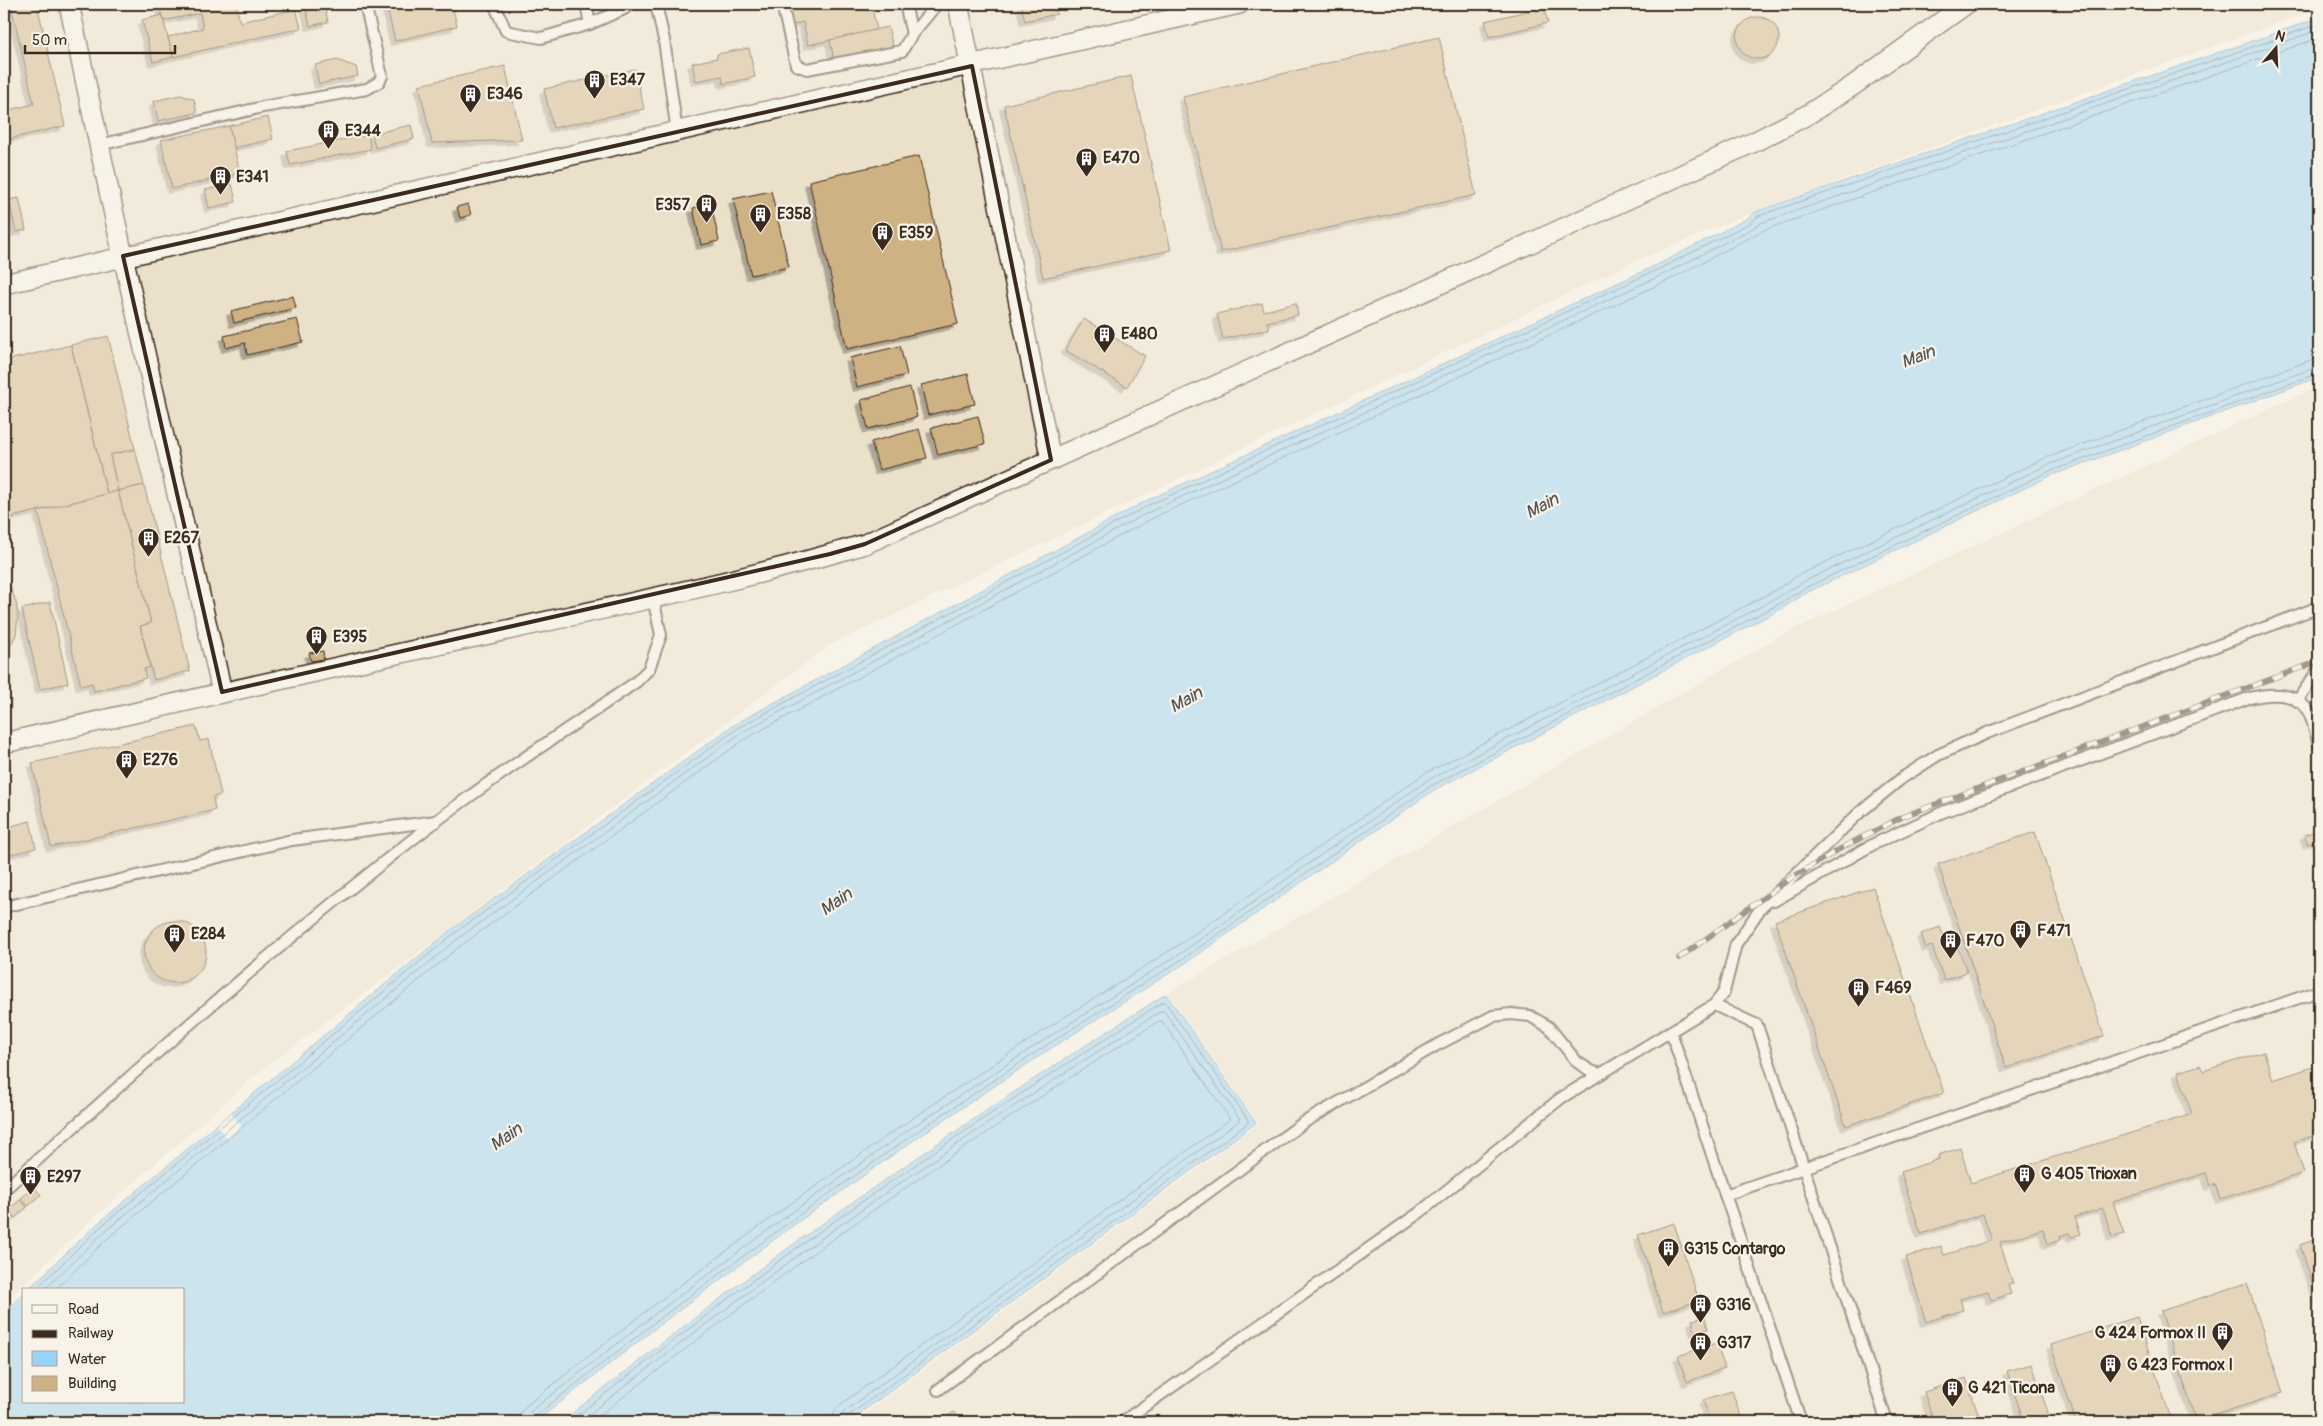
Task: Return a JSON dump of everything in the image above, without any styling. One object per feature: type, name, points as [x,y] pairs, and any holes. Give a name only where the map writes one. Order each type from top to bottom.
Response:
[{"type":"street","points":[[69,4],[123,256],[222,692]]},
{"type":"street","points":[[958,4],[1052,460]]},
{"type":"street","points":[[4,284],[1240,4]]},
{"type":"street","points":[[4,743],[222,692],[653,598],[865,544],[1754,142],[1807,115],[1852,87],[1966,4]]},
{"type":"lane","points":[[99,145],[263,107],[367,89],[379,82],[382,76],[365,4]]},
{"type":"lane","points":[[494,4],[506,30],[541,38],[590,24],[624,9],[623,4]]},
{"type":"lane","points":[[586,4],[590,24]]},
{"type":"lane","points":[[656,4],[664,40],[677,132]]},
{"type":"lane","points":[[782,4],[796,65],[807,69],[902,51],[912,34],[937,4]]},
{"type":"lane","points":[[905,4],[912,34]]},
{"type":"lane","points":[[4,1190],[162,1047],[342,896],[437,821],[636,682],[649,669],[661,635],[653,598]]},
{"type":"lane","points":[[1122,1422],[1419,1213],[1561,1098],[1714,1005],[1724,992],[1736,944],[1760,909],[1858,814],[1902,778],[1938,755],[1987,733],[2319,607]]},
{"type":"lane","points":[[2297,701],[2319,669]]},
{"type":"lane","points":[[1760,909],[1874,844],[1943,812],[2246,699],[2263,694],[2281,694],[2297,701],[2305,707],[2310,716],[2319,744]]},
{"type":"lane","points":[[4,907],[292,840],[437,821]]},
{"type":"lane","points":[[1725,1195],[2319,992]]},
{"type":"lane","points":[[1714,1005],[1757,1025],[1887,1422]]},
{"type":"lane","points":[[938,1390],[1303,1123],[1437,1045],[1493,1016],[1511,1014],[1530,1016],[1549,1027],[1576,1062],[1600,1074]]},
{"type":"lane","points":[[1671,1032],[1801,1422]]},
{"type":"highlighted area","points":[[972,66],[1051,460],[865,544],[830,554],[222,692],[123,256]]},
{"type":"shaded area","points":[[4,4],[2319,4],[2319,8],[1755,211],[1633,262],[828,646],[264,1068],[91,1220],[4,1303]]},
{"type":"shaded area","points":[[2319,386],[2319,1422],[853,1422],[1259,1124],[1168,993],[1784,634]]},
{"type":"water","name":"Main","points":[[2319,18],[2319,377],[2050,476],[1808,592],[1781,609],[1434,790],[1187,962],[1053,1047],[921,1135],[791,1227],[662,1323],[535,1422],[4,1422],[4,1312],[22,1295],[22,1404],[185,1404],[185,1288],[29,1288],[96,1225],[448,932],[735,724],[1146,501],[1663,262],[1748,218],[1755,212]]},
{"type":"water","points":[[1166,994],[1256,1123],[848,1422],[561,1422],[738,1285],[843,1209],[980,1115]]},
{"type":"pier","points":[[231,1113],[242,1126],[227,1138],[217,1125]]},
{"type":"building","points":[[37,4],[65,126],[4,140],[4,111],[34,104],[11,5]]},
{"type":"building","points":[[159,4],[236,4],[240,22],[296,9],[301,28],[173,57],[168,37],[203,28],[200,13],[163,21]]},
{"type":"building","points":[[305,4],[324,4],[328,22],[310,26]]},
{"type":"building","points":[[386,4],[452,4],[457,26],[395,41]]},
{"type":"building","points":[[788,4],[871,4],[877,30],[808,45],[803,22],[793,25]]},
{"type":"building","points":[[1021,4],[1054,4],[1057,14],[1025,21]]},
{"type":"building","points":[[1544,7],[1548,23],[1489,37],[1485,21]]},
{"type":"building","points":[[162,15],[173,57],[153,62],[142,20]]},
{"type":"building","points":[[1762,17],[1770,20],[1776,26],[1779,38],[1776,50],[1770,56],[1754,59],[1746,56],[1740,50],[1737,34],[1740,26],[1746,20]]},
{"type":"building","points":[[888,27],[893,47],[834,60],[830,40]]},
{"type":"building","points":[[1439,37],[1476,195],[1221,252],[1183,97]]},
{"type":"building","points":[[749,48],[755,77],[723,84],[722,76],[696,81],[692,63],[717,58],[717,54]]},
{"type":"building","points":[[337,60],[356,67],[358,76],[319,84],[315,65]]},
{"type":"building","name":"E346","points":[[505,66],[522,140],[432,143],[419,85]]},
{"type":"building","name":"E347","points":[[635,69],[644,109],[553,128],[544,89]]},
{"type":"building","name":"E470","points":[[1131,76],[1171,250],[1043,278],[1004,105]]},
{"type":"building","points":[[180,95],[194,99],[197,113],[158,121],[154,101]]},
{"type":"building","points":[[268,117],[273,139],[234,148],[229,126]]},
{"type":"building","points":[[411,125],[414,139],[375,148],[372,134]]},
{"type":"building","points":[[229,126],[240,173],[172,189],[161,140]]},
{"type":"building","name":"E344","points":[[368,135],[371,149],[290,165],[287,151]]},
{"type":"building","name":"E359","points":[[919,156],[958,324],[847,349],[809,181]]},
{"type":"building","name":"E341","points":[[232,184],[236,202],[209,208],[205,190]]},
{"type":"building","name":"E358","points":[[771,191],[789,267],[751,275],[733,199]]},
{"type":"building","points":[[19,198],[26,230],[16,232],[9,200]]},
{"type":"building","points":[[468,204],[471,215],[460,218],[457,207]]},
{"type":"building","name":"E357","points":[[711,204],[719,241],[701,245],[693,208]]},
{"type":"building","points":[[4,209],[9,233],[4,234]]},
{"type":"building","points":[[293,296],[296,308],[234,323],[231,311]]},
{"type":"building","points":[[1262,303],[1264,311],[1296,303],[1298,315],[1267,322],[1269,329],[1223,339],[1217,314]]},
{"type":"building","points":[[297,319],[303,342],[247,355],[245,343],[226,348],[224,336]]},
{"type":"building","name":"E480","points":[[1084,319],[1145,356],[1127,387],[1065,350]]},
{"type":"building","points":[[108,336],[135,449],[110,455],[118,491],[107,494],[71,345]]},
{"type":"building","points":[[71,345],[107,494],[4,519],[4,361]]},
{"type":"building","points":[[900,346],[907,375],[857,387],[850,358]]},
{"type":"building","points":[[968,374],[975,404],[928,415],[921,385]]},
{"type":"building","points":[[910,387],[917,417],[868,429],[861,400]]},
{"type":"building","points":[[978,416],[985,444],[938,455],[931,428]]},
{"type":"building","points":[[919,429],[927,458],[879,470],[871,442]]},
{"type":"building","points":[[135,449],[144,485],[118,491],[110,455]]},
{"type":"building","name":"E267","points":[[144,485],[190,671],[154,680],[140,626],[151,623],[118,491]]},
{"type":"building","points":[[118,491],[151,623],[140,626],[150,667],[144,669],[146,678],[94,691],[92,683],[81,686],[38,511]]},
{"type":"building","points":[[4,577],[10,586],[16,602],[18,615],[16,635],[4,658]]},
{"type":"building","points":[[50,602],[68,683],[40,689],[22,609]]},
{"type":"building","name":"E395","points":[[323,651],[324,659],[311,661],[309,653]]},
{"type":"building","name":"E276","points":[[196,726],[200,741],[209,739],[221,795],[213,797],[215,810],[51,847],[32,763]]},
{"type":"building","points":[[30,821],[36,848],[4,856],[4,828]]},
{"type":"building","points":[[2319,830],[2319,849],[2316,840],[2308,844],[2304,835]]},
{"type":"building","name":"F471","points":[[2035,832],[2104,1036],[2006,1068],[1938,864]]},
{"type":"building","name":"F469","points":[[1873,887],[1944,1093],[1846,1126],[1775,921]]},
{"type":"building","name":"E284","points":[[175,921],[187,923],[197,930],[204,940],[206,952],[204,964],[197,974],[187,981],[175,983],[163,981],[153,974],[146,964],[144,952],[146,940],[153,930],[163,923]]},
{"type":"building","name":"F470","points":[[1940,927],[1945,939],[1954,936],[1967,972],[1944,980],[1932,946],[1926,948],[1921,934]]},
{"type":"building","name":"G 405 Trioxan","points":[[2264,1052],[2273,1080],[2319,1065],[2319,1134],[2294,1142],[2304,1173],[2220,1199],[2215,1184],[2210,1186],[2206,1173],[2113,1202],[2124,1234],[2112,1237],[2103,1208],[2075,1217],[2081,1234],[2072,1237],[2070,1233],[2060,1236],[2061,1240],[2048,1244],[2043,1229],[2000,1242],[2013,1284],[2008,1285],[2011,1294],[1991,1300],[1988,1291],[1960,1299],[1963,1310],[1926,1322],[1906,1257],[1941,1246],[1944,1255],[1992,1240],[1983,1214],[1921,1234],[1901,1172],[1939,1159],[1938,1155],[1960,1148],[1971,1183],[2192,1114],[2178,1072],[2200,1065],[2203,1071]]},
{"type":"building","name":"E297","points":[[34,1187],[41,1195],[28,1206],[21,1198]]},
{"type":"building","points":[[20,1200],[27,1207],[15,1218],[8,1210]]},
{"type":"building","name":"G315 Contargo","points":[[1674,1223],[1699,1301],[1663,1312],[1638,1235]]},
{"type":"building","points":[[2319,1238],[2319,1302],[2300,1245]]},
{"type":"building","name":"G 424 Formox II","points":[[2247,1283],[2283,1393],[2196,1421],[2161,1311]]},
{"type":"building","name":"G316","points":[[1705,1317],[1708,1329],[1695,1332],[1692,1320]]},
{"type":"building","name":"G 423 Formox I","points":[[2137,1317],[2172,1422],[2076,1422],[2051,1345]]},
{"type":"building","name":"G317","points":[[1716,1343],[1725,1368],[1687,1382],[1678,1356]]},
{"type":"building","points":[[2032,1364],[2051,1422],[2024,1422],[2007,1371]]},
{"type":"building","name":"G 421 Ticona","points":[[1966,1378],[1981,1422],[1934,1422],[1924,1392]]},
{"type":"building","points":[[1732,1391],[1743,1422],[1711,1422],[1703,1400]]},
{"type":"building","points":[[954,1412],[961,1422],[943,1422],[941,1420]]},
{"type":"railway","points":[[1679,958],[1791,878],[1845,846],[1904,816],[2319,661]]},
{"type":"place","name":"E347","points":[[594,99]]},
{"type":"place","name":"E346","points":[[471,113]]},
{"type":"place","name":"E344","points":[[329,150]]},
{"type":"place","name":"E470","points":[[1087,177]]},
{"type":"place","name":"E341","points":[[220,196]]},
{"type":"place","name":"E357","points":[[706,224]]},
{"type":"place","name":"E358","points":[[761,233]]},
{"type":"place","name":"E359","points":[[883,252]]},
{"type":"place","name":"E480","points":[[1105,353]]},
{"type":"place","name":"E267","points":[[148,557]]},
{"type":"place","name":"E395","points":[[317,656]]},
{"type":"place","name":"E276","points":[[127,779]]},
{"type":"place","name":"F471","points":[[2021,950]]},
{"type":"place","name":"E284","points":[[175,953]]},
{"type":"place","name":"F470","points":[[1950,960]]},
{"type":"place","name":"F469","points":[[1859,1007]]},
{"type":"place","name":"G 405 Trioxan","points":[[2025,1193]]},
{"type":"place","name":"E297","points":[[31,1196]]},
{"type":"place","name":"G315 Contargo","points":[[1668,1268]]},
{"type":"place","name":"G316","points":[[1700,1324]]},
{"type":"place","name":"G 424 Formox II","points":[[2222,1352]]},
{"type":"place","name":"G317","points":[[1701,1362]]},
{"type":"place","name":"G 423 Formox I","points":[[2111,1384]]},
{"type":"place","name":"G 421 Ticona","points":[[1952,1407]]}]
